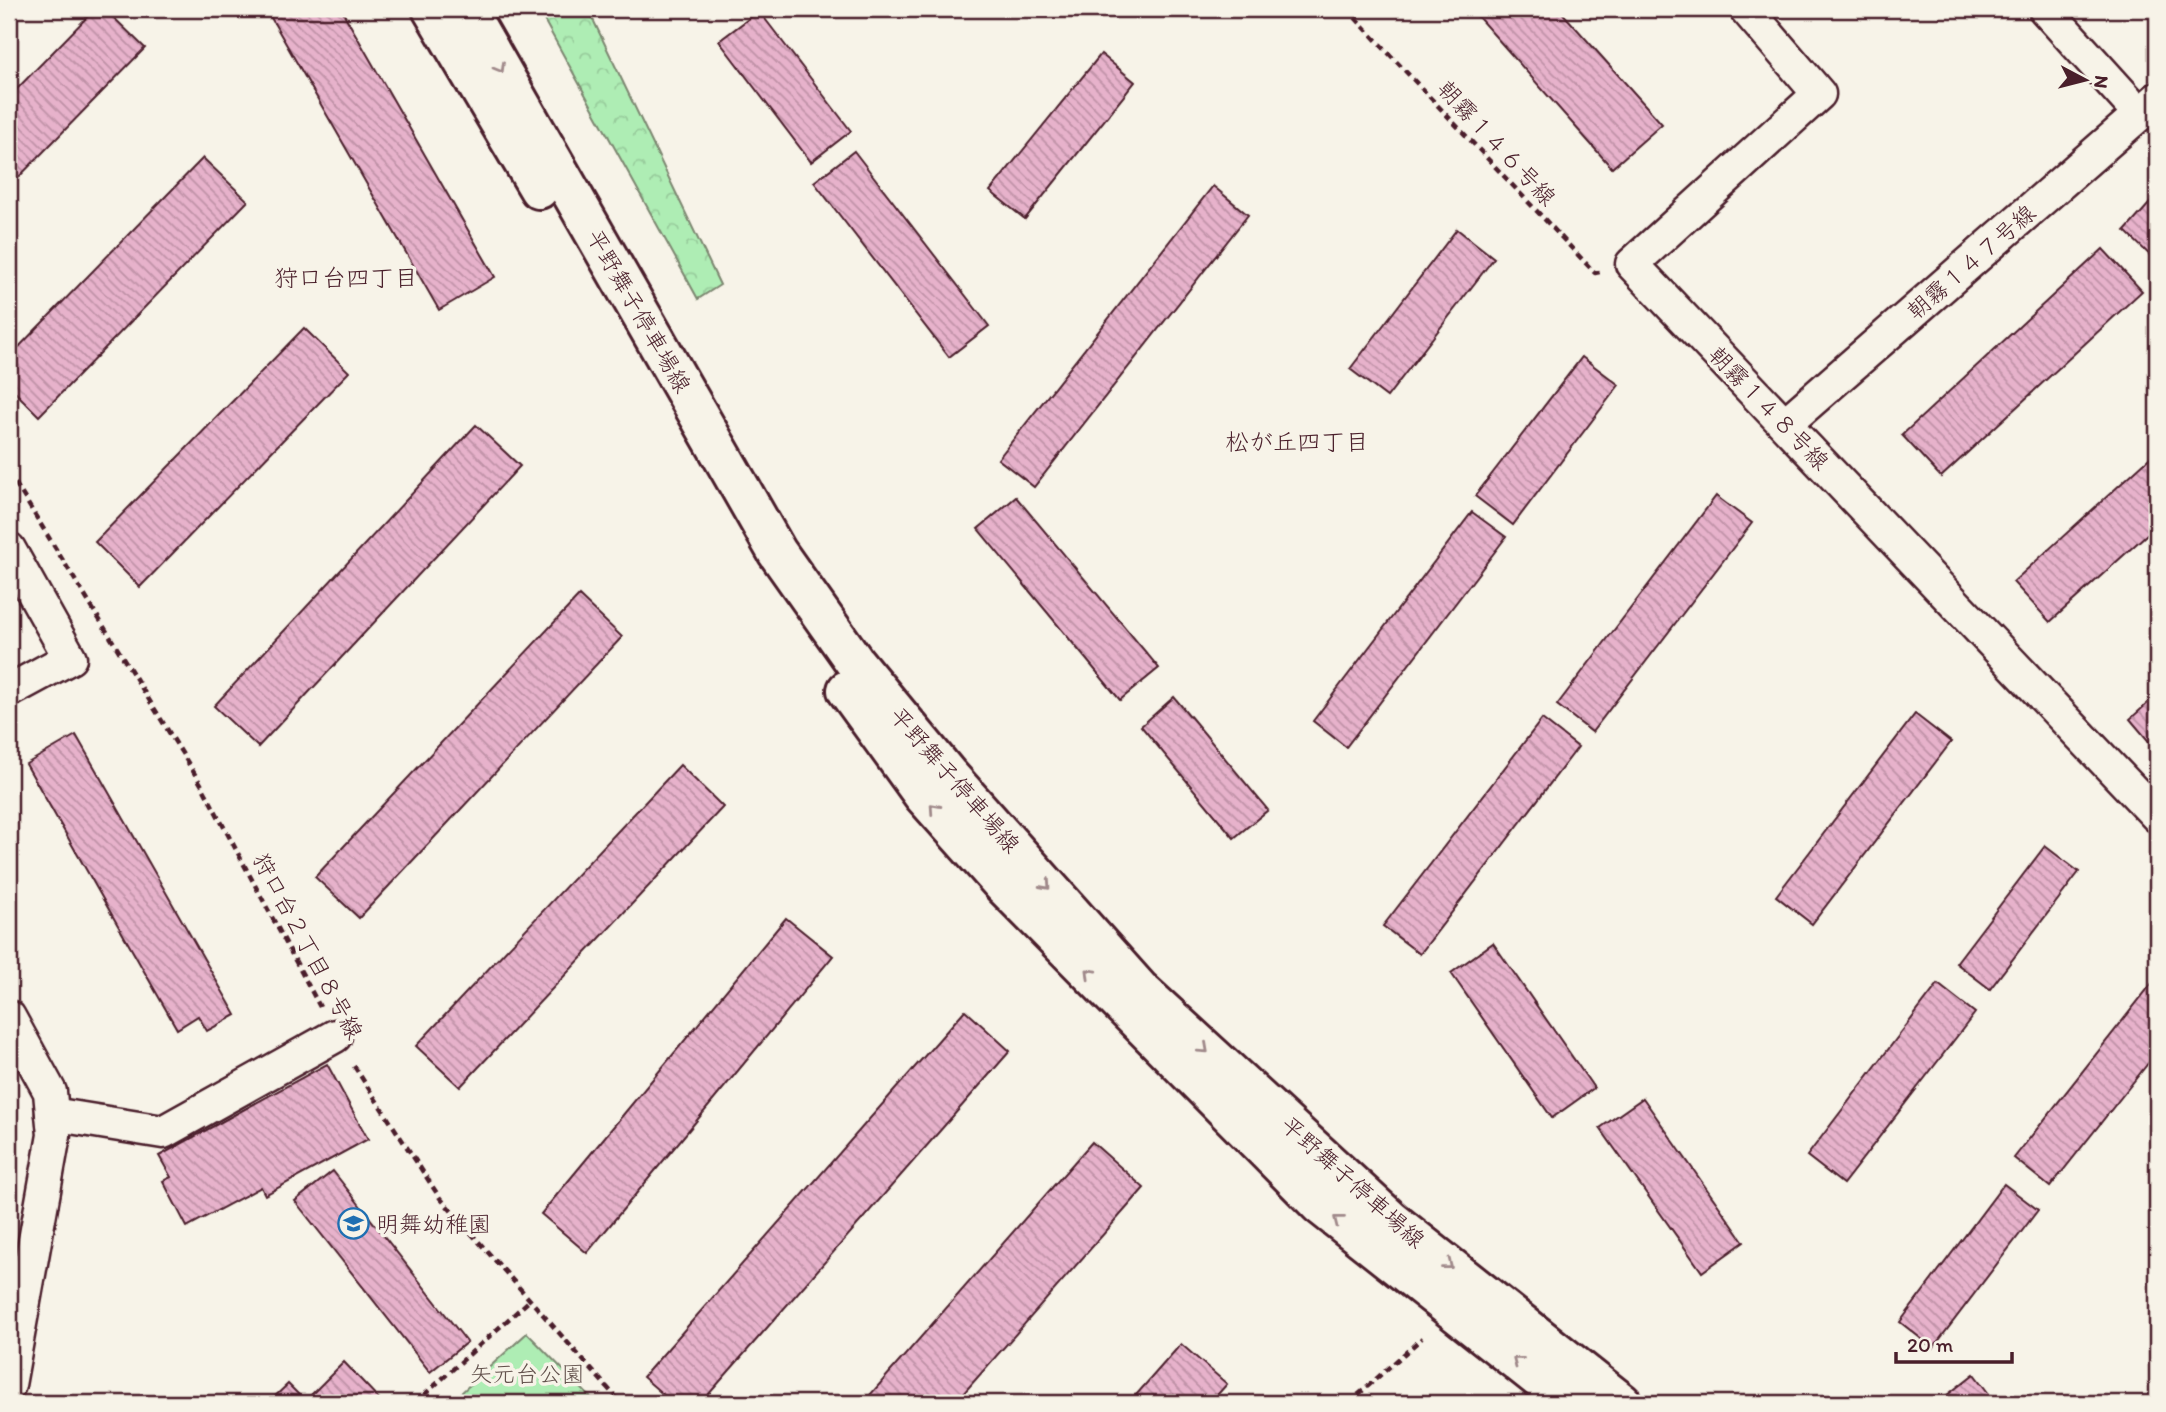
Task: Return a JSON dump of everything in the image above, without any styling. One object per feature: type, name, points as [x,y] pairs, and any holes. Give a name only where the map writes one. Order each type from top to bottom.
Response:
[{"type":"main road","name":"平野舞子停車場線","points":[[432,9],[762,568],[923,795],[1005,887],[1320,1205],[1570,1403]]},
{"type":"main road","name":"平野舞子停車場線","points":[[466,9],[777,552],[854,661],[932,755],[1139,989],[1392,1221],[1622,1403]]},
{"type":"street","points":[[1632,264],[1819,94],[1746,9]]},
{"type":"street","points":[[2045,9],[2149,107]]},
{"type":"street","name":"朝霧１４７号線","points":[[1785,424],[2149,107]]},
{"type":"street","name":"朝霧１４８号線","points":[[1632,264],[2157,816]]},
{"type":"street","points":[[9,549],[70,658],[9,691]]},
{"type":"street","points":[[9,1017],[50,1092],[54,1135],[9,1385]]},
{"type":"street","points":[[52,1114],[163,1132],[335,1036]]},
{"type":"path","name":"朝霧１４６号線","points":[[1347,9],[1595,273],[1632,264]]},
{"type":"path","name":"狩口台２丁目８号線","points":[[9,473],[201,783],[335,1036],[440,1198],[621,1403]]},
{"type":"path","points":[[415,1403],[530,1300]]},
{"type":"path","points":[[1349,1403],[1422,1338]]},
{"type":"green space","points":[[538,9],[588,9],[720,285],[698,299]]},
{"type":"green space","name":"矢元台公園","points":[[527,1333],[596,1403],[450,1403]]},
{"type":"building","points":[[95,9],[105,9],[145,48],[9,187],[9,97]]},
{"type":"building","points":[[266,9],[341,9],[495,277],[439,310]]},
{"type":"building","points":[[1471,9],[1559,9],[1662,124],[1612,168]]},
{"type":"building","points":[[759,11],[851,131],[811,162],[719,41]]},
{"type":"building","points":[[1101,54],[1135,82],[1025,219],[990,191]]},
{"type":"building","points":[[854,151],[989,326],[949,357],[814,182]]},
{"type":"building","points":[[203,158],[248,201],[39,416],[9,386],[9,357]]},
{"type":"building","points":[[1213,186],[1248,215],[1034,487],[998,459]]},
{"type":"building","points":[[2157,195],[2157,262],[2125,231]]},
{"type":"building","points":[[1457,229],[1494,258],[1387,397],[1350,369]]},
{"type":"building","points":[[2103,249],[2142,291],[1941,477],[1902,435]]},
{"type":"building","points":[[304,328],[349,372],[140,587],[95,542]]},
{"type":"building","points":[[1582,357],[1619,385],[1513,525],[1475,496]]},
{"type":"building","points":[[476,425],[520,466],[258,747],[214,706]]},
{"type":"building","points":[[2157,451],[2157,525],[2050,622],[2013,582]]},
{"type":"building","points":[[1716,496],[1752,523],[1592,732],[1557,705]]},
{"type":"building","points":[[1016,497],[1159,668],[1120,700],[978,529]]},
{"type":"building","points":[[1472,512],[1506,537],[1346,747],[1313,721]]},
{"type":"building","points":[[579,596],[622,637],[359,918],[315,877]]},
{"type":"building","points":[[2157,695],[2157,751],[2130,719]]},
{"type":"building","points":[[1174,697],[1268,810],[1234,838],[1141,726]]},
{"type":"building","points":[[1915,714],[1951,742],[1812,924],[1776,896]]},
{"type":"building","points":[[1542,719],[1578,747],[1420,954],[1383,926]]},
{"type":"building","points":[[76,735],[236,1015],[207,1031],[198,1016],[177,1029],[26,764]]},
{"type":"building","points":[[680,765],[723,807],[460,1087],[416,1046]]},
{"type":"building","points":[[2045,846],[2079,872],[1990,989],[1956,963]]},
{"type":"building","points":[[786,918],[833,956],[587,1253],[541,1214]]},
{"type":"building","points":[[1493,943],[1594,1088],[1552,1118],[1451,973]]},
{"type":"building","points":[[2157,977],[2157,1052],[2050,1187],[2014,1158]]},
{"type":"building","points":[[1938,984],[1975,1013],[1843,1184],[1807,1156]]},
{"type":"building","points":[[965,1010],[1010,1051],[701,1403],[673,1403],[643,1377]]},
{"type":"building","points":[[327,1064],[368,1139],[265,1195],[261,1187],[187,1227],[163,1181],[171,1177],[159,1156]]},
{"type":"building","points":[[1643,1098],[1744,1242],[1702,1272],[1600,1128]]},
{"type":"building","points":[[1092,1142],[1144,1188],[955,1403],[863,1403]]},
{"type":"building","points":[[333,1171],[467,1342],[430,1372],[295,1201]]},
{"type":"building","points":[[2004,1184],[2038,1210],[1933,1348],[1900,1322]]},
{"type":"building","points":[[1181,1344],[1227,1384],[1210,1403],[1129,1403]]},
{"type":"building","points":[[344,1362],[383,1403],[268,1403],[288,1384],[305,1401]]},
{"type":"building","points":[[1974,1374],[1996,1403],[1937,1403]]},
{"type":"place","name":"明舞幼稚園","points":[[353,1224]]},
{"type":"district","name":"狩口台四丁目","points":[[346,278]]},
{"type":"district","name":"松が丘四丁目","points":[[1297,442]]}]
